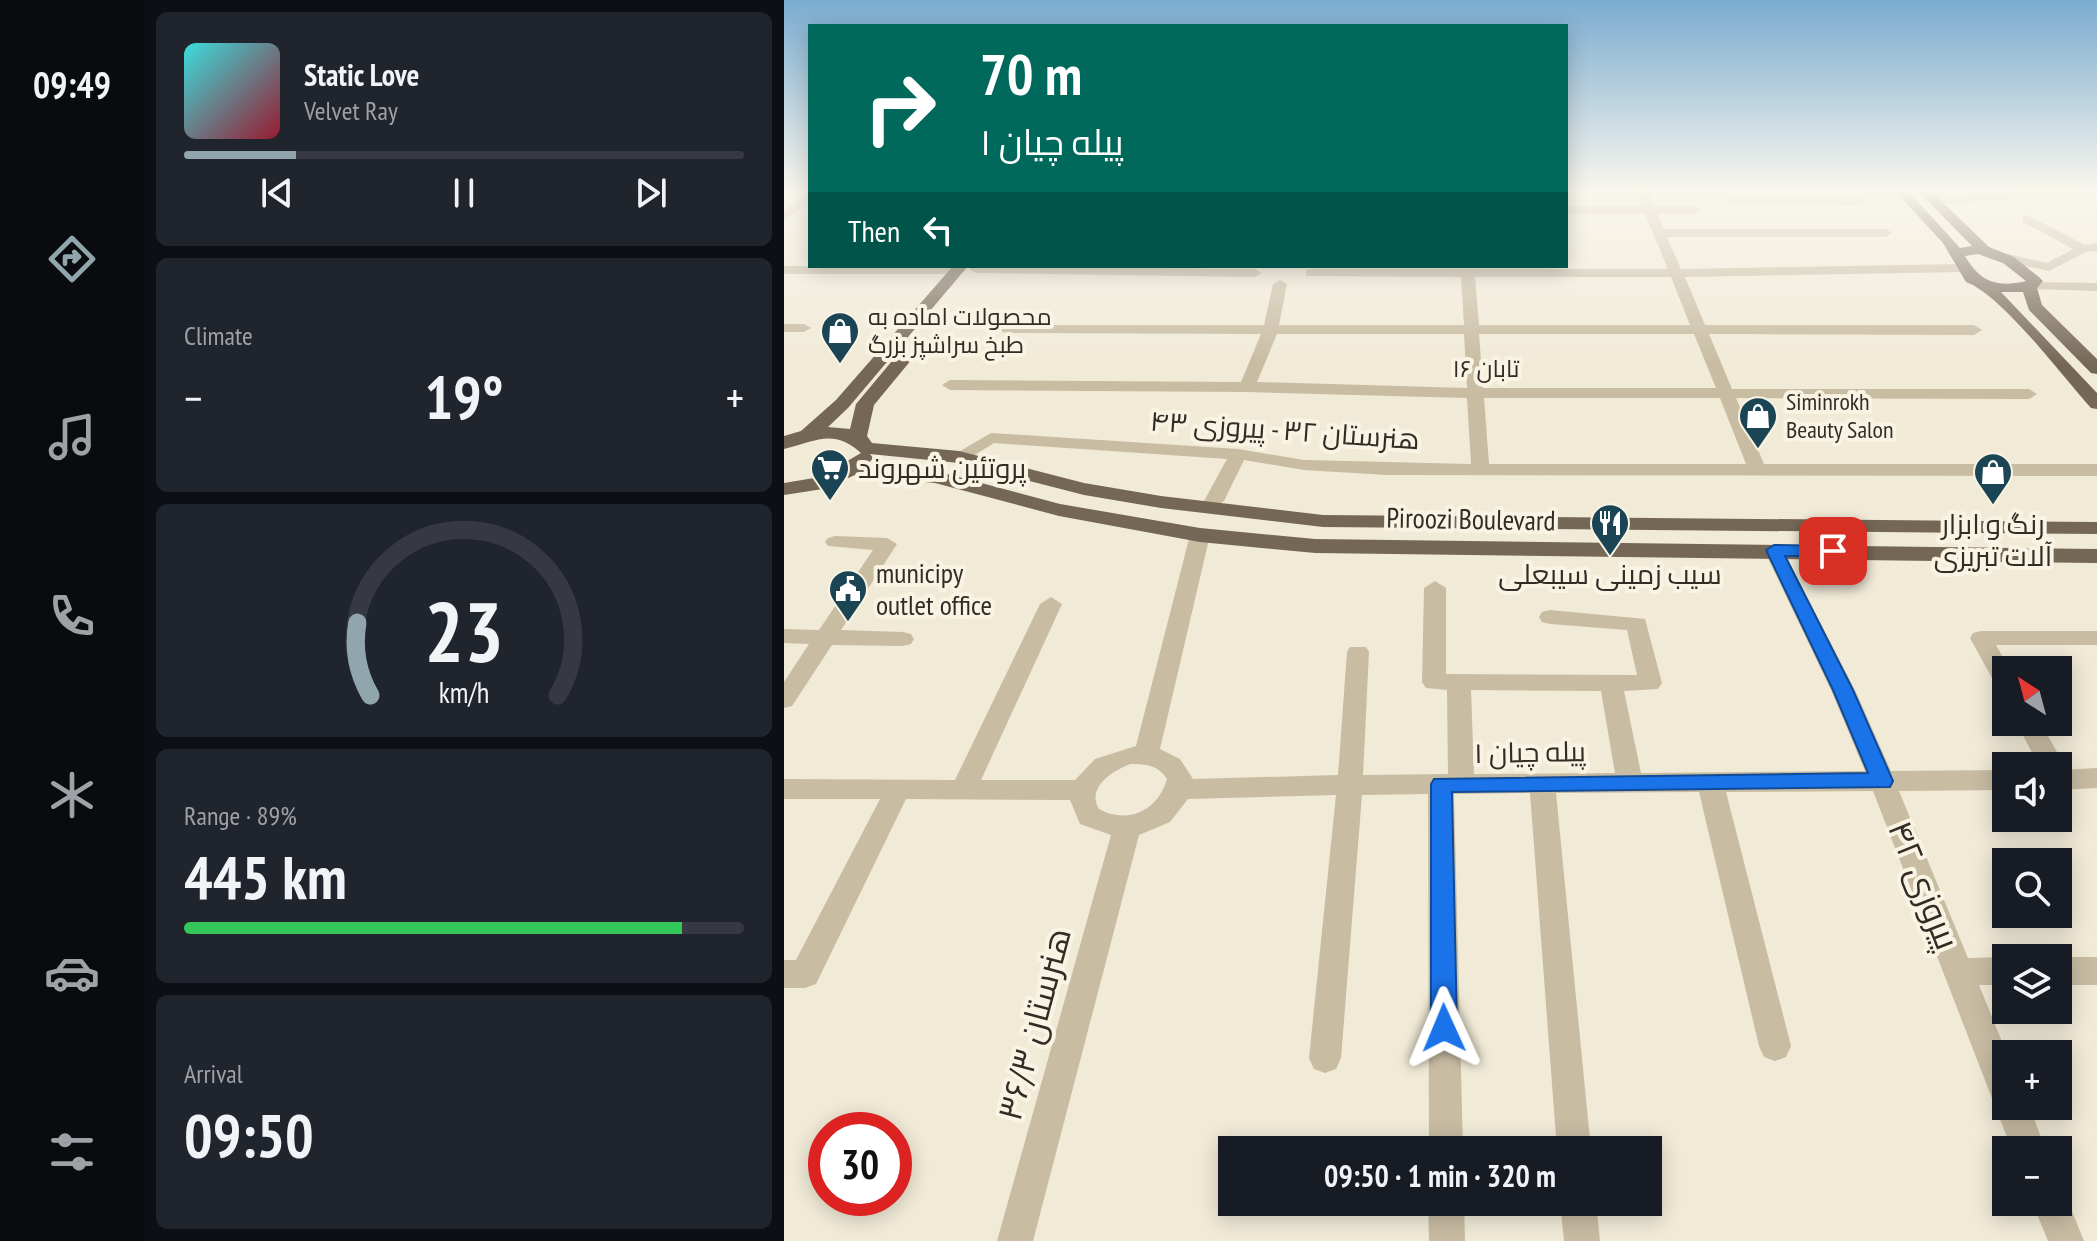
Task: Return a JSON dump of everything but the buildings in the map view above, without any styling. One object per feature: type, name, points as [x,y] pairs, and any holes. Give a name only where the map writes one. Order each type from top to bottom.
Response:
[{"type":"main road","points":[[1953,249],[1971,279],[2008,306],[2097,404]]},
{"type":"main road","points":[[1959,262],[1962,252],[1985,251],[2008,258],[2035,281],[2031,286],[2011,290],[1982,285]]},
{"type":"main road","points":[[784,443],[807,436],[842,404],[968,268]]},
{"type":"main road","points":[[784,489],[810,486],[852,469],[865,455],[861,443],[865,404],[968,268]]},
{"type":"main road","points":[[2031,286],[2035,307],[2097,369]]},
{"type":"main road","name":"Piroozi Boulevard","points":[[807,436],[836,433],[861,443],[959,457],[1084,489],[1209,510],[1323,521],[2097,528]]},
{"type":"main road","name":"Piroozi Boulevard","points":[[852,469],[936,477],[1059,510],[1200,535],[1315,546],[2097,556]]},
{"type":"main road","points":[[784,506],[810,486]]},
{"type":"street","points":[[1664,249],[1757,468]]},
{"type":"street","points":[[2008,258],[2049,267],[2088,249]]},
{"type":"street","points":[[792,270],[1259,269],[1261,281],[1299,277],[1468,273],[1673,273],[1959,262]]},
{"type":"street","points":[[2049,267],[2056,278],[2074,285]]},
{"type":"street","points":[[784,278],[816,268]]},
{"type":"street","points":[[1468,273],[1480,468]]},
{"type":"street","points":[[1247,387],[1271,329],[1299,277]]},
{"type":"street","points":[[2031,286],[2097,287]]},
{"type":"street","points":[[784,328],[804,328]]},
{"type":"street","points":[[1005,329],[1974,330]]},
{"type":"street","name":"تابان ۱۶","points":[[950,385],[1247,387],[1474,393],[2029,394]]},
{"type":"street","name":"هنرستان ۳۲ - پیروزی ۴۳","points":[[959,457],[991,438],[1238,454],[1318,466],[2097,470]]},
{"type":"street","points":[[1214,501],[1238,454]]},
{"type":"street","points":[[1146,755],[1200,535]]},
{"type":"street","points":[[784,700],[887,544],[835,542]]},
{"type":"street","name":"پیروزی ۴۲","points":[[1774,550],[1843,690],[1992,1057]]},
{"type":"street","points":[[1435,588],[1434,682],[1650,683],[1637,624],[1550,617]]},
{"type":"street","points":[[964,788],[1051,604]]},
{"type":"street","points":[[784,636],[903,639]]},
{"type":"street","points":[[1992,658],[1981,638],[2097,638]]},
{"type":"street","points":[[1325,1058],[1350,785],[1358,652]]},
{"type":"street","points":[[1611,683],[1630,783]]},
{"type":"street","points":[[1446,1136],[1451,784],[1459,684]]},
{"type":"street","points":[[1146,755],[1169,762],[1176,770],[1179,789],[1175,800],[1155,818],[1127,827],[1096,822],[1082,803],[1083,790],[1090,778],[1114,760],[1146,755]]},
{"type":"street","points":[[2072,777],[2097,778]]},
{"type":"street","points":[[2072,779],[2097,785]]},
{"type":"street","name":"پیله چیان ۱","points":[[1179,789],[1992,780]]},
{"type":"street","points":[[1710,782],[1775,1046]]},
{"type":"street","points":[[1542,784],[1573,1136]]},
{"type":"street","points":[[784,789],[1083,790]]},
{"type":"street","points":[[795,974],[898,789]]},
{"type":"street","name":"هنرستان ۳۶/۳","points":[[1015,1241],[1127,827]]},
{"type":"street","points":[[1958,972],[1992,971]]},
{"type":"street","points":[[2072,971],[2097,971]]},
{"type":"street","points":[[1446,1216],[1447,1241]]},
{"type":"street","points":[[1579,1216],[1582,1241]]},
{"type":"street","points":[[2056,1216],[2066,1241]]},
{"type":"place","name":"محصولات اماده به طبخ سراشپز بزرگ","points":[[840,365]]},
{"type":"place","name":"Siminrokh Beauty Salon","points":[[1758,450]]},
{"type":"place","name":"پروتئین شهروند","points":[[830,502]]},
{"type":"place","name":"رنگ و ابزار آلات تبریزی","points":[[1993,506]]},
{"type":"place","name":"سیب زمینی سیبعلی","points":[[1610,557]]},
{"type":"place","name":"municipy outlet office","points":[[848,623]]},
{"type":"route","points":[[1444,1028],[1441,784],[1882,781],[1843,690],[1774,550],[1833,551]]}]
